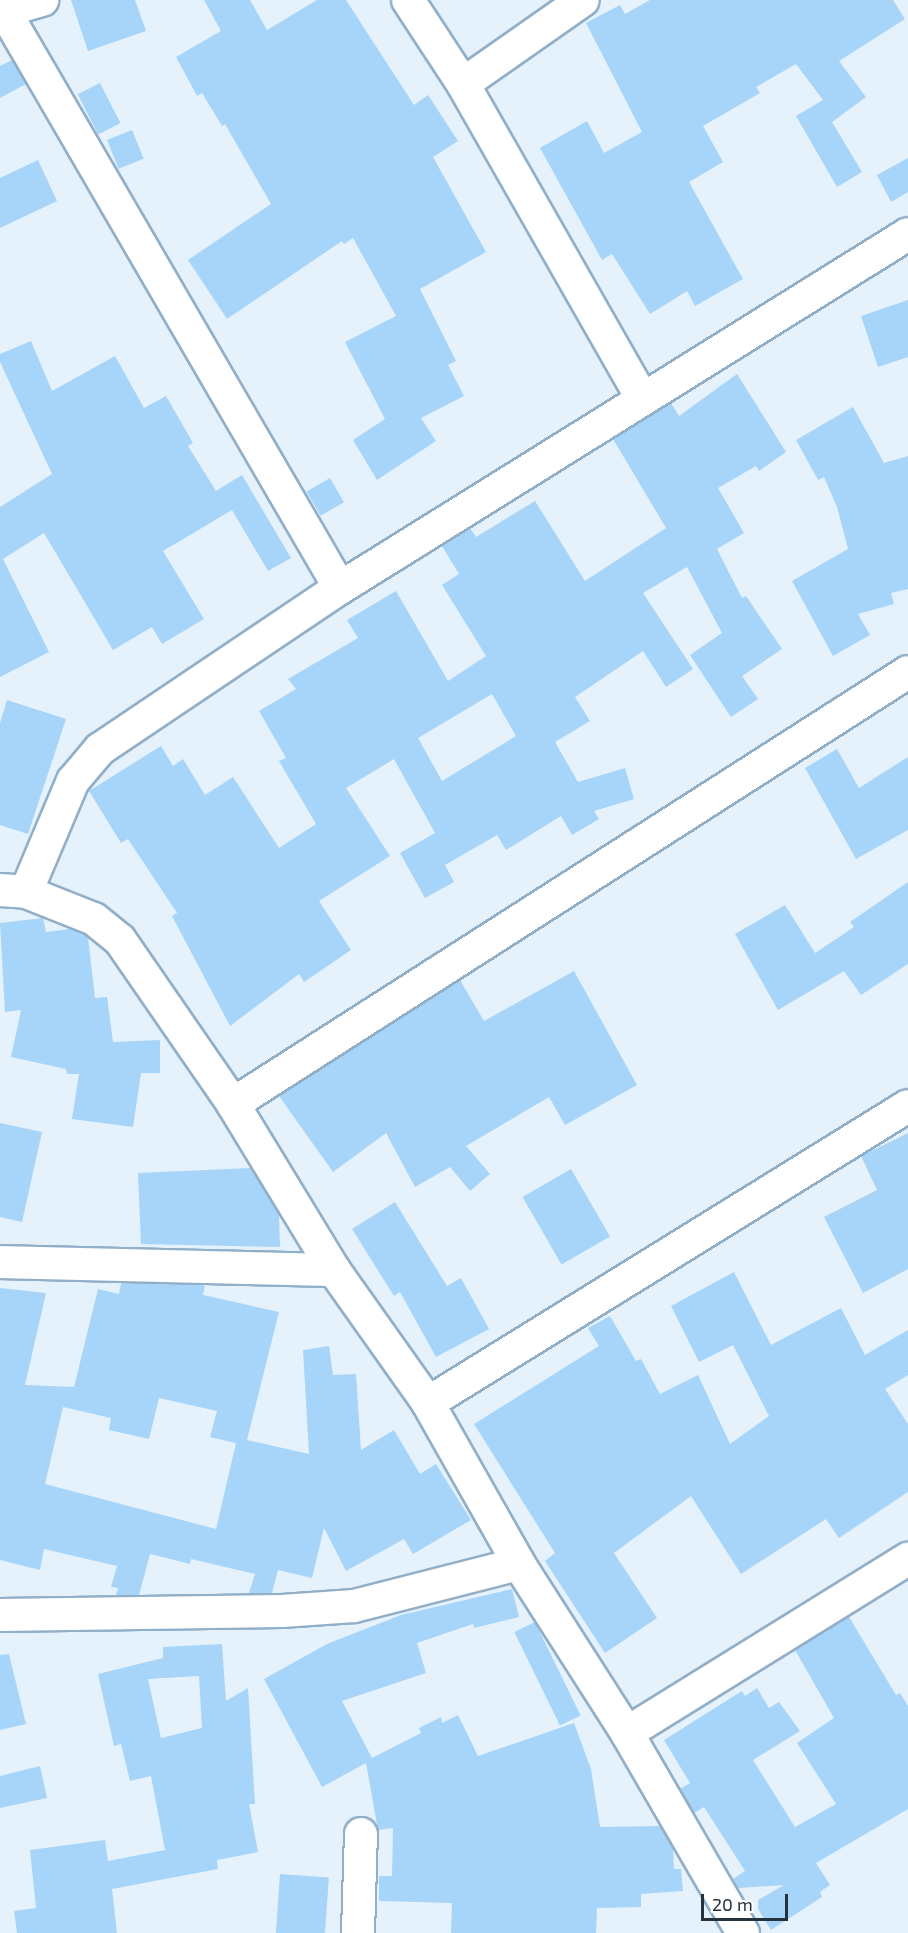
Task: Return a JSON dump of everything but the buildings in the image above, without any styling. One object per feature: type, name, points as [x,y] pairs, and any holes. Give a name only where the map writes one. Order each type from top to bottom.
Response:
[{"type":"street","points":[[42,0],[3,12],[340,588]]},
{"type":"street","points":[[408,0],[463,84],[643,399]]},
{"type":"street","points":[[463,84],[584,0]]},
{"type":"street","points":[[743,1933],[627,1733],[519,1564],[428,1403],[334,1270],[233,1104],[120,940],[94,919],[13,891],[73,781],[86,762],[340,588],[908,234]]},
{"type":"street","points":[[233,1104],[908,672]]},
{"type":"street","points":[[428,1403],[908,1106]]},
{"type":"street","points":[[0,1262],[334,1270]]},
{"type":"street","points":[[627,1733],[908,1559]]},
{"type":"street","points":[[0,1615],[270,1612],[354,1606],[519,1564]]},
{"type":"street","points":[[358,1933],[361,1834]]}]
